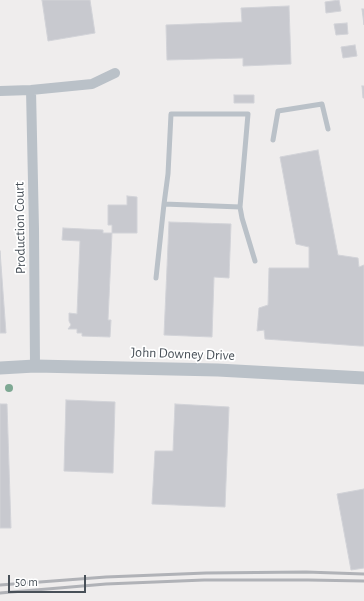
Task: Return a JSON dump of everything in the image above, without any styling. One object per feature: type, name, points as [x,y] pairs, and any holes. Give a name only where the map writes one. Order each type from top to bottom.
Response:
[{"type":"street","points":[[0,91],[31,90],[92,84],[115,73]]},
{"type":"street","name":"Production Court","points":[[31,90],[35,366]]},
{"type":"street","name":"John Downey Drive","points":[[0,368],[35,366],[218,370],[364,378]]},
{"type":"lane","points":[[273,140],[278,111],[322,104],[328,129]]},
{"type":"lane","points":[[156,278],[168,174],[171,114],[248,114],[240,207],[255,261]]},
{"type":"lane","points":[[164,204],[240,207]]},
{"type":"building","points":[[42,0],[90,0],[95,33],[48,41]]},
{"type":"building","points":[[339,0],[341,11],[326,13],[325,2]]},
{"type":"building","points":[[289,6],[291,64],[243,66],[243,58],[167,60],[166,25],[242,22],[241,8]]},
{"type":"building","points":[[362,9],[364,9],[364,25]]},
{"type":"building","points":[[347,23],[348,34],[336,35],[334,24]]},
{"type":"building","points":[[355,45],[357,56],[343,58],[341,47]]},
{"type":"building","points":[[362,86],[364,86],[364,98],[363,98]]},
{"type":"building","points":[[234,95],[254,95],[254,103],[234,103]]},
{"type":"building","points":[[318,150],[338,255],[358,258],[359,267],[364,265],[364,346],[265,339],[264,330],[257,331],[259,308],[268,305],[269,268],[309,268],[309,247],[296,244],[280,157]]},
{"type":"building","points":[[127,196],[137,197],[137,233],[112,233],[112,225],[108,225],[108,205],[127,205]]},
{"type":"building","points":[[169,222],[231,224],[229,278],[214,277],[212,337],[164,335]]},
{"type":"building","points":[[63,228],[103,230],[103,233],[112,233],[108,320],[111,320],[110,337],[82,336],[82,333],[77,333],[77,329],[68,329],[71,325],[69,321],[69,313],[77,314],[80,241],[62,240]]},
{"type":"building","points":[[0,251],[6,333],[0,333]]},
{"type":"building","points":[[66,400],[115,402],[113,473],[64,471]]},
{"type":"building","points":[[0,404],[7,404],[11,528],[0,528]]},
{"type":"building","points":[[175,404],[229,407],[225,507],[152,504],[155,451],[173,451]]},
{"type":"building","points":[[364,489],[364,568],[351,570],[337,494]]},
{"type":"railway","points":[[0,585],[106,577],[206,573],[306,572],[364,574]]},
{"type":"railway","points":[[0,593],[106,584],[204,580],[364,581]]}]
